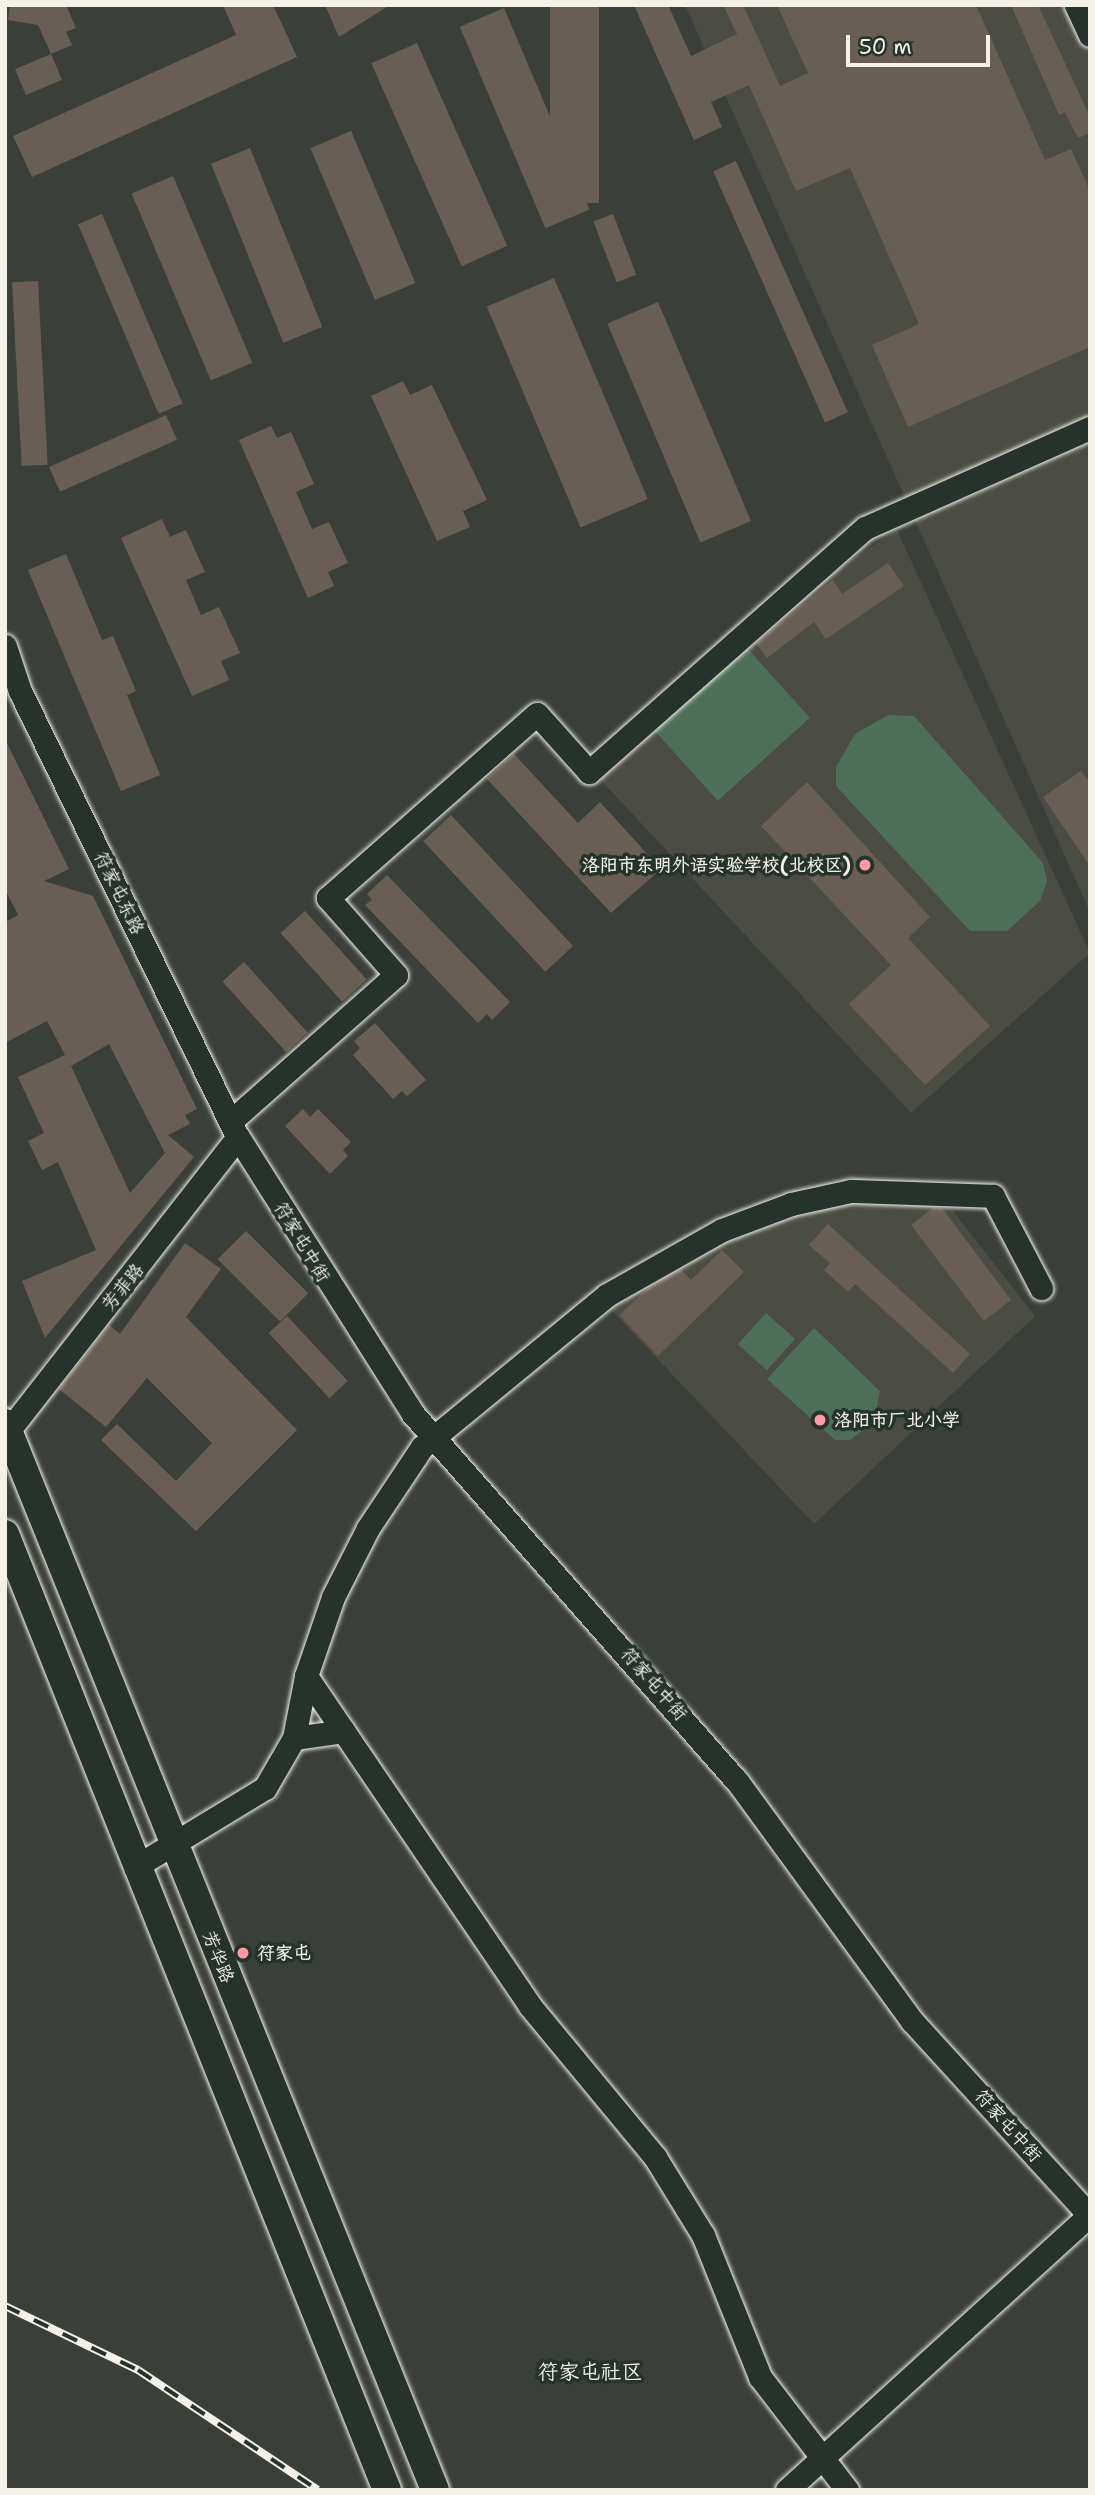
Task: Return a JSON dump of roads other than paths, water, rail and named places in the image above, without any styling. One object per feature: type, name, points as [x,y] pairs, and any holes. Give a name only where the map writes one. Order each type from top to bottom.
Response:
[{"type":"main road","name":"芳华路","points":[[6,1430],[435,2490]]},
{"type":"main road","points":[[5,1534],[135,1867],[387,2490]]},
{"type":"street","points":[[1076,5],[1090,35]]},
{"type":"street","name":"芳菲路","points":[[6,1430],[235,1129],[396,975],[328,898],[537,714],[589,772],[865,528],[1090,428]]},
{"type":"street","name":"符家屯东路","points":[[5,646],[20,691],[235,1129]]},
{"type":"street","name":"符家屯中街","points":[[235,1129],[345,1314],[431,1435],[737,1781],[912,2021],[1089,2216]]},
{"type":"street","points":[[135,1867],[265,1788],[294,1738],[306,1676],[333,1597],[368,1528],[431,1435],[607,1296],[670,1256],[791,1204],[851,1191],[993,1196],[1041,1288]]},
{"type":"street","points":[[306,1676],[530,2006],[655,2157],[703,2235],[760,2377],[847,2490]]},
{"type":"street","points":[[294,1738],[344,1731]]},
{"type":"street","points":[[787,2490],[1089,2216]]},
{"type":"railway","points":[[5,2306],[138,2370],[318,2490]]},
{"type":"place","name":"洛阳市东明外语实验学校(北校区)","points":[[865,865]]},
{"type":"place","name":"洛阳市厂北小学","points":[[820,1420]]},
{"type":"place","name":"符家屯","points":[[243,1953]]},
{"type":"district","name":"符家屯社区","points":[[590,2372]]}]
